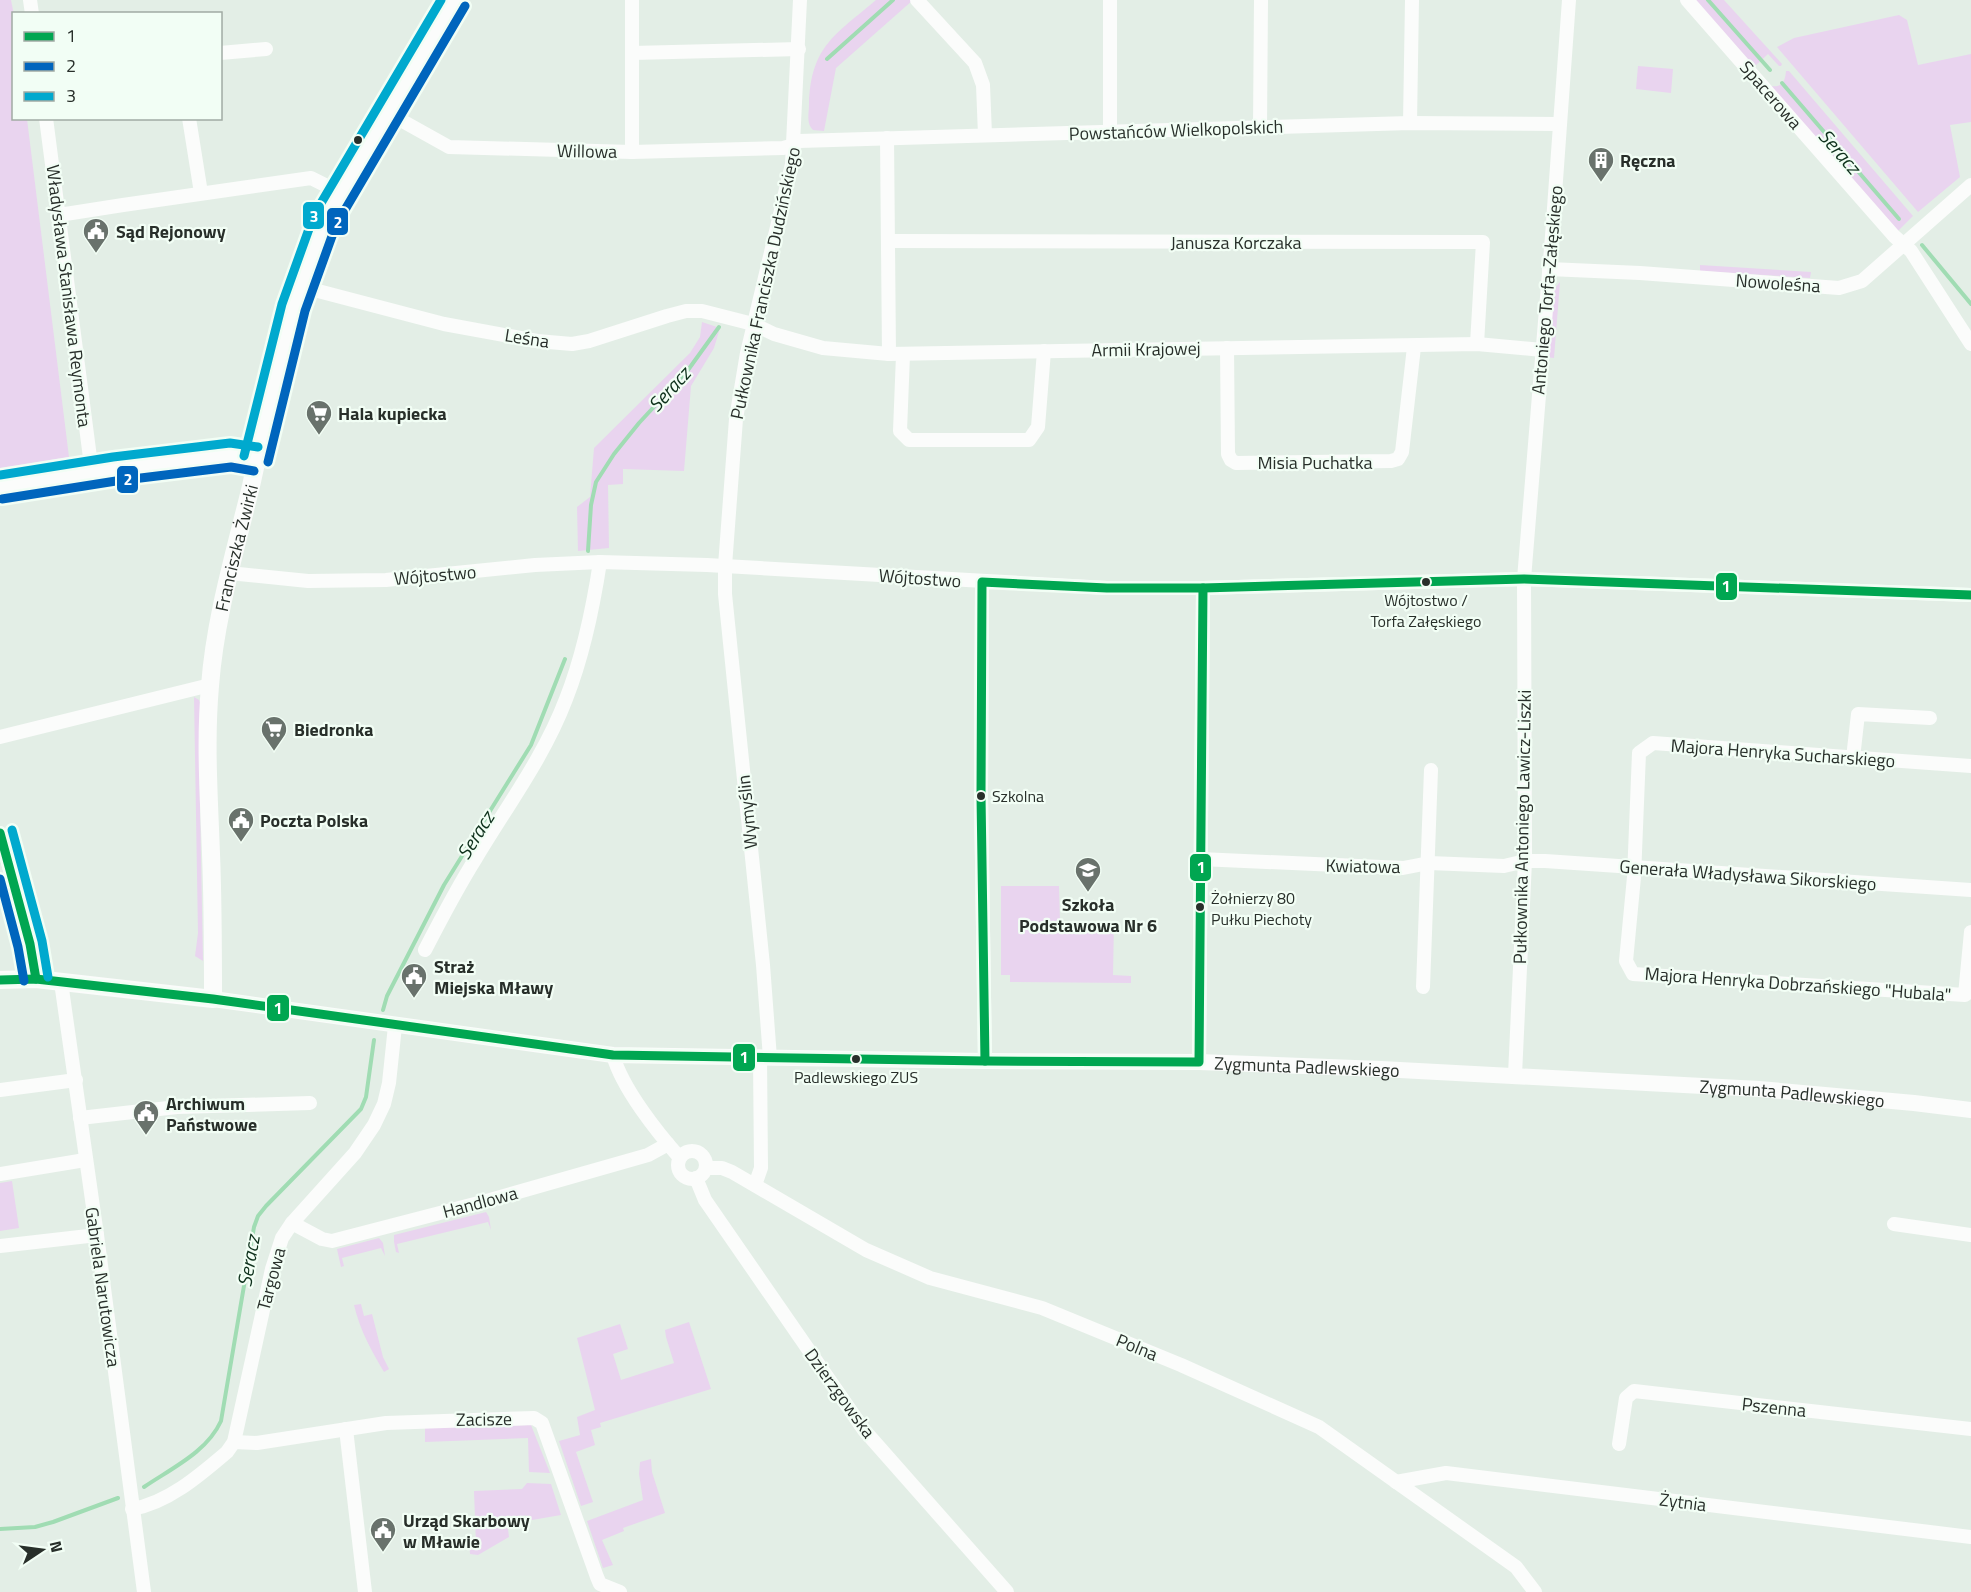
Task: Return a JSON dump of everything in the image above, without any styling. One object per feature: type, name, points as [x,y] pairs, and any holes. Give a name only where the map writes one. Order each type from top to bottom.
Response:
[{"type":"main road","name":"Franciszka Żwirki","points":[[213,999],[213,888],[208,760],[210,685],[219,621],[256,459],[299,286],[310,253],[340,193],[455,0]]},
{"type":"main road","name":"Zygmunta Padlewskiego","points":[[8,980],[36,979],[213,999]]},
{"type":"street","points":[[632,152],[633,0]]},
{"type":"street","name":"Pułkownika Franciszka Dudzińskiego","points":[[725,566],[736,419],[753,324],[792,164],[800,0]]},
{"type":"street","points":[[917,0],[975,63],[983,85],[985,135]]},
{"type":"street","points":[[1110,0],[1110,131]]},
{"type":"street","points":[[1260,127],[1261,0]]},
{"type":"street","points":[[1410,123],[1412,0]]},
{"type":"street","name":"Antoniego Torfa-Załęskiego","points":[[1524,579],[1569,0]]},
{"type":"street","name":"Spacerowa","points":[[1688,0],[1894,236],[1911,251],[1971,344]]},
{"type":"street","points":[[222,53],[266,49]]},
{"type":"street","points":[[632,53],[799,49]]},
{"type":"street","name":"Willowa","points":[[388,113],[449,147],[632,152],[783,148],[794,145]]},
{"type":"street","name":"Władysława Stanisława Reymonta","points":[[46,120],[92,472]]},
{"type":"street","points":[[189,120],[201,193]]},
{"type":"street","name":"Powstańców Wielkopolskich","points":[[794,145],[800,141],[1110,131],[1410,123],[1559,124]]},
{"type":"street","points":[[887,138],[888,241],[900,431],[909,440],[1029,440],[1038,427],[1044,351]]},
{"type":"street","points":[[59,215],[311,178],[340,193]]},
{"type":"street","name":"Nowoleśna","points":[[1549,269],[1640,273],[1839,288],[1862,281],[1971,185]]},
{"type":"street","name":"Janusza Korczaka","points":[[888,241],[1483,242],[1477,344]]},
{"type":"street","name":"Leśna","points":[[299,286],[444,324],[537,341],[572,344],[612,335],[686,311],[702,311],[753,324]]},
{"type":"street","name":"Armii Krajowej","points":[[753,324],[774,334],[823,348],[896,354],[1414,347],[1477,344],[1542,350]]},
{"type":"street","name":"Misia Puchatka","points":[[1227,348],[1227,454],[1236,463],[1391,461],[1398,459],[1402,452],[1414,347]]},
{"type":"street","points":[[0,487],[92,472],[231,455],[256,459]]},
{"type":"street","points":[[425,950],[475,858],[542,752],[566,700],[577,667],[600,562]]},
{"type":"street","name":"Wójtostwo","points":[[229,573],[308,581],[386,580],[535,565],[600,562],[725,566],[1107,588],[1203,588],[1524,579],[1971,595]]},
{"type":"street","name":"Wymyślin","points":[[725,566],[725,594],[763,965],[765,1058],[761,1168],[755,1185]]},
{"type":"street","name":"Pułkownika Antoniego Lawicz-Liszki","points":[[1515,1075],[1525,861],[1524,579]]},
{"type":"street","points":[[982,582],[981,806],[985,1061]]},
{"type":"street","points":[[1199,1062],[1203,588]]},
{"type":"street","points":[[0,737],[210,685]]},
{"type":"street","points":[[1853,758],[1858,714],[1930,718]]},
{"type":"street","name":"Majora Henryka Sucharskiego","points":[[1635,866],[1639,753],[1653,743],[1971,766]]},
{"type":"street","points":[[1423,987],[1431,770]]},
{"type":"street","points":[[0,833],[30,944],[36,979]]},
{"type":"street","name":"Kwiatowa","points":[[1200,859],[1403,868],[1428,863],[1504,866],[1525,861]]},
{"type":"street","name":"Generała Władysława Sikorskiego","points":[[1525,861],[1635,866],[1971,890]]},
{"type":"street","name":"Majora Henryka Dobrzańskiego \"Hubala\"","points":[[1635,866],[1626,961],[1633,974],[1965,995],[1971,932]]},
{"type":"street","name":"Gabriela Narutowicza","points":[[61,982],[144,1592]]},
{"type":"street","name":"Zygmunta Padlewskiego","points":[[213,999],[613,1055],[1199,1062],[1515,1075],[1759,1089],[1971,1110]]},
{"type":"street","name":"Targowa","points":[[234,1442],[272,1269],[282,1238],[292,1223],[355,1154],[374,1125],[384,1104],[389,1083],[395,1026]]},
{"type":"street","name":"Dzierzgowska","points":[[613,1055],[617,1071],[680,1158]]},
{"type":"street","points":[[0,1089],[76,1080]]},
{"type":"street","points":[[80,1118],[177,1107],[310,1103]]},
{"type":"street","name":"Handlowa","points":[[292,1223],[315,1236],[332,1240],[490,1200],[648,1155],[668,1144]]},
{"type":"street","name":"Dzierzgowska","points":[[701,1173],[687,1178],[680,1171],[680,1158],[688,1152],[697,1152],[704,1158],[701,1173],[705,1200],[864,1430],[1007,1592]]},
{"type":"street","points":[[0,1174],[85,1160]]},
{"type":"street","name":"Polna","points":[[701,1173],[722,1168],[732,1172],[866,1250],[930,1278],[1042,1308],[1181,1365],[1319,1427],[1516,1567],[1535,1592]]},
{"type":"street","points":[[1894,1224],[1971,1235]]},
{"type":"street","points":[[0,1245],[97,1235]]},
{"type":"street","name":"Pszenna","points":[[1619,1444],[1626,1398],[1634,1391],[1971,1429]]},
{"type":"street","name":"Zacisze","points":[[234,1442],[256,1443],[417,1420],[534,1418],[542,1423],[600,1584],[620,1592]]},
{"type":"street","points":[[346,1429],[365,1592]]},
{"type":"street","points":[[132,1509],[146,1507],[164,1499],[217,1461],[234,1442]]},
{"type":"street","name":"Żytnia","points":[[1396,1482],[1446,1473],[1971,1537]]},
{"type":"shaded area","points":[[0,0],[11,0],[13,12],[12,120],[27,120],[69,457],[0,468]]},
{"type":"shaded area","points":[[876,0],[913,0],[836,68],[824,131],[813,130],[808,118],[811,84],[820,55],[837,33]]},
{"type":"shaded area","points":[[1692,0],[1724,0],[1782,64],[1781,66],[1768,54],[1754,67]]},
{"type":"shaded area","points":[[1899,15],[1907,20],[1918,65],[1971,54],[1971,122],[1950,125],[1960,177],[1918,212],[1777,47],[1794,38]]},
{"type":"shaded area","points":[[1638,66],[1673,69],[1671,93],[1636,89]]},
{"type":"shaded area","points":[[1786,71],[1789,71],[1913,216],[1897,232],[1770,86],[1778,86],[1782,83]]},
{"type":"shaded area","points":[[1700,265],[1811,272],[1810,278],[1700,271]]},
{"type":"shaded area","points":[[1560,282],[1554,358],[1546,357],[1554,289]]},
{"type":"shaded area","points":[[702,322],[720,328],[714,348],[691,386],[684,471],[623,469],[623,484],[608,485],[609,548],[578,551],[577,507],[590,497],[594,448],[690,353],[700,337]]},
{"type":"shaded area","points":[[194,697],[201,705],[199,755],[203,961],[195,956],[198,933]]},
{"type":"shaded area","points":[[1001,886],[1059,886],[1060,922],[1114,922],[1113,975],[1131,976],[1131,983],[1010,982],[1010,975],[1001,975]]},
{"type":"shaded area","points":[[12,1181],[19,1228],[0,1231],[0,1183]]},
{"type":"shaded area","points":[[486,1212],[491,1230],[488,1222],[397,1244],[399,1253],[396,1252],[394,1235]]},
{"type":"shaded area","points":[[379,1238],[383,1243],[385,1256],[381,1248],[342,1258],[344,1266],[341,1267],[337,1249]]},
{"type":"shaded area","points":[[361,1304],[364,1316],[372,1314],[383,1357],[389,1369],[384,1372],[359,1323],[354,1305]]},
{"type":"shaded area","points":[[689,1322],[711,1389],[600,1423],[601,1427],[591,1430],[595,1445],[576,1452],[593,1502],[581,1506],[559,1441],[580,1435],[577,1417],[595,1410],[577,1338],[620,1324],[628,1349],[613,1354],[621,1380],[674,1363],[665,1330]]},
{"type":"shaded area","points":[[531,1425],[550,1473],[529,1472],[528,1438],[425,1442],[425,1428]]},
{"type":"shaded area","points":[[651,1459],[652,1472],[665,1513],[623,1528],[624,1531],[602,1540],[613,1565],[603,1568],[587,1521],[643,1500],[639,1474],[640,1462]]},
{"type":"shaded area","points":[[527,1483],[551,1484],[561,1515],[532,1520],[525,1515],[508,1529],[509,1537],[478,1555],[470,1554],[469,1541],[476,1544],[474,1491],[522,1489]]},
{"type":"waterway","name":"Seracz","points":[[827,59],[893,0]]},
{"type":"waterway","name":"Seracz","points":[[1708,0],[1770,70]]},
{"type":"waterway","name":"Seracz","points":[[1782,83],[1899,219]]},
{"type":"waterway","name":"Seracz","points":[[1922,245],[1971,304]]},
{"type":"waterway","name":"Seracz","points":[[588,551],[591,505],[596,482],[614,454],[688,370],[719,327]]},
{"type":"waterway","name":"Seracz","points":[[383,1010],[387,996],[444,885],[531,745],[565,659]]},
{"type":"waterway","name":"Seracz","points":[[144,1487],[198,1450],[215,1432],[221,1421],[254,1227],[258,1216],[361,1109],[366,1097],[374,1040]]},
{"type":"waterway","name":"Seracz","points":[[0,1529],[35,1527],[118,1498]]},
{"type":"transit line","name":"3","points":[[244,456],[282,304],[314,215],[441,0]]},
{"type":"transit line","name":"2","points":[[268,462],[305,311],[336,225],[465,6]]},
{"type":"transit line","name":"3","points":[[0,475],[113,457],[230,443],[258,447]]},
{"type":"transit line","name":"2","points":[[2,499],[116,481],[231,467],[254,471]]},
{"type":"transit line","name":"1","points":[[985,1061],[981,796],[982,582],[1107,588],[1203,588],[1524,579],[1971,595]]},
{"type":"transit line","name":"1","points":[[0,980],[36,979],[213,999],[613,1055],[1199,1062],[1203,588]]},
{"type":"transit line","name":"3","points":[[12,830],[42,941],[48,977]]},
{"type":"transit line","name":"1","points":[[0,833],[30,944],[36,979]]},
{"type":"transit line","name":"2","points":[[0,879],[18,947],[24,981]]},
{"type":"place","name":"Ręczna","points":[[1601,183]]},
{"type":"place","name":"Sąd Rejonowy","points":[[96,254]]},
{"type":"place","name":"Hala kupiecka","points":[[319,436]]},
{"type":"place","name":"Wójtostwo / Torfa Załęskiego","points":[[1426,582]]},
{"type":"place","name":"Biedronka","points":[[274,752]]},
{"type":"place","name":"Szkolna","points":[[981,796]]},
{"type":"place","name":"Poczta Polska","points":[[241,843]]},
{"type":"place","name":"Szkoła Podstawowa Nr 6","points":[[1088,893]]},
{"type":"place","name":"Żołnierzy 80 Pułku Piechoty","points":[[1200,907]]},
{"type":"place","name":"Straż Miejska Mławy","points":[[414,999]]},
{"type":"place","name":"Padlewskiego ZUS","points":[[856,1059]]},
{"type":"place","name":"Archiwum Państwowe","points":[[146,1136]]},
{"type":"place","name":"Urząd Skarbowy w Mławie","points":[[383,1553]]}]
